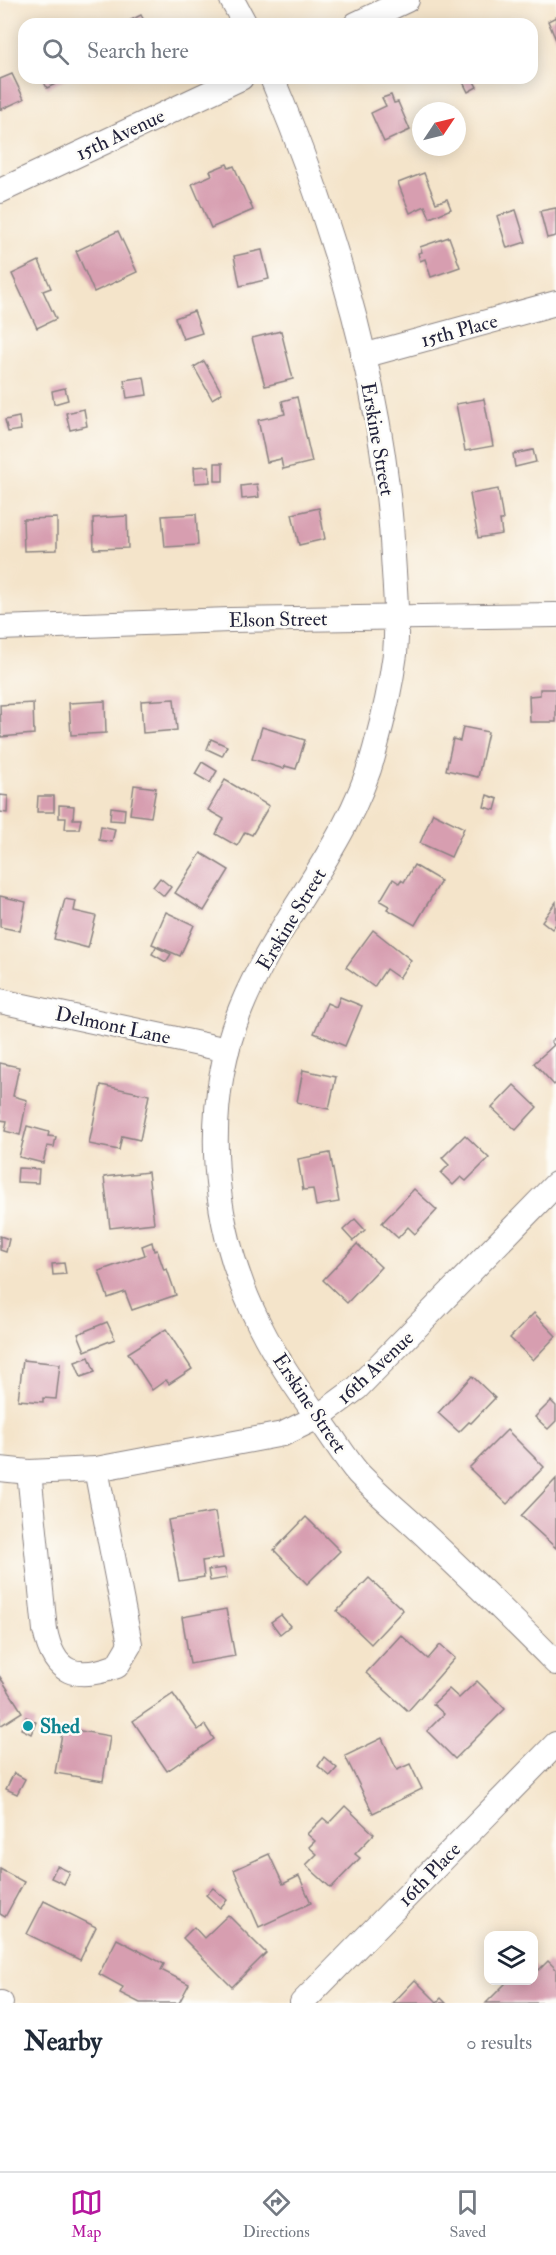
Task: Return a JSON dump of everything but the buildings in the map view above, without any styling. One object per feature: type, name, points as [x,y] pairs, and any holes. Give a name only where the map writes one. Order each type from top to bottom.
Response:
[{"type":"street","points":[[232,0],[242,18]]},
{"type":"street","points":[[369,18],[407,0]]},
{"type":"street","name":"15th Avenue","points":[[0,191],[228,84]]},
{"type":"street","name":"Erskine Street","points":[[274,84],[312,176],[331,231],[363,356],[388,487],[396,616],[394,656],[375,752],[352,814],[266,957],[242,1006],[227,1050],[216,1116],[216,1167],[225,1229],[259,1324],[293,1384],[357,1471],[556,1663]]},
{"type":"street","name":"15th Place","points":[[363,356],[556,303]]},
{"type":"street","name":"Elson Street","points":[[0,628],[396,616],[556,615]]},
{"type":"street","name":"Delmont Lane","points":[[0,1001],[227,1050]]},
{"type":"street","name":"16th Avenue","points":[[0,1469],[29,1472],[96,1468],[283,1434],[318,1417],[357,1388],[556,1184]]},
{"type":"street","points":[[29,1472],[49,1650],[60,1666],[76,1673],[99,1673],[117,1666],[130,1644],[96,1468]]},
{"type":"street","name":"16th Place","points":[[302,2003],[556,1744]]},
{"type":"place","name":"Shed","points":[[28,1726]]}]
